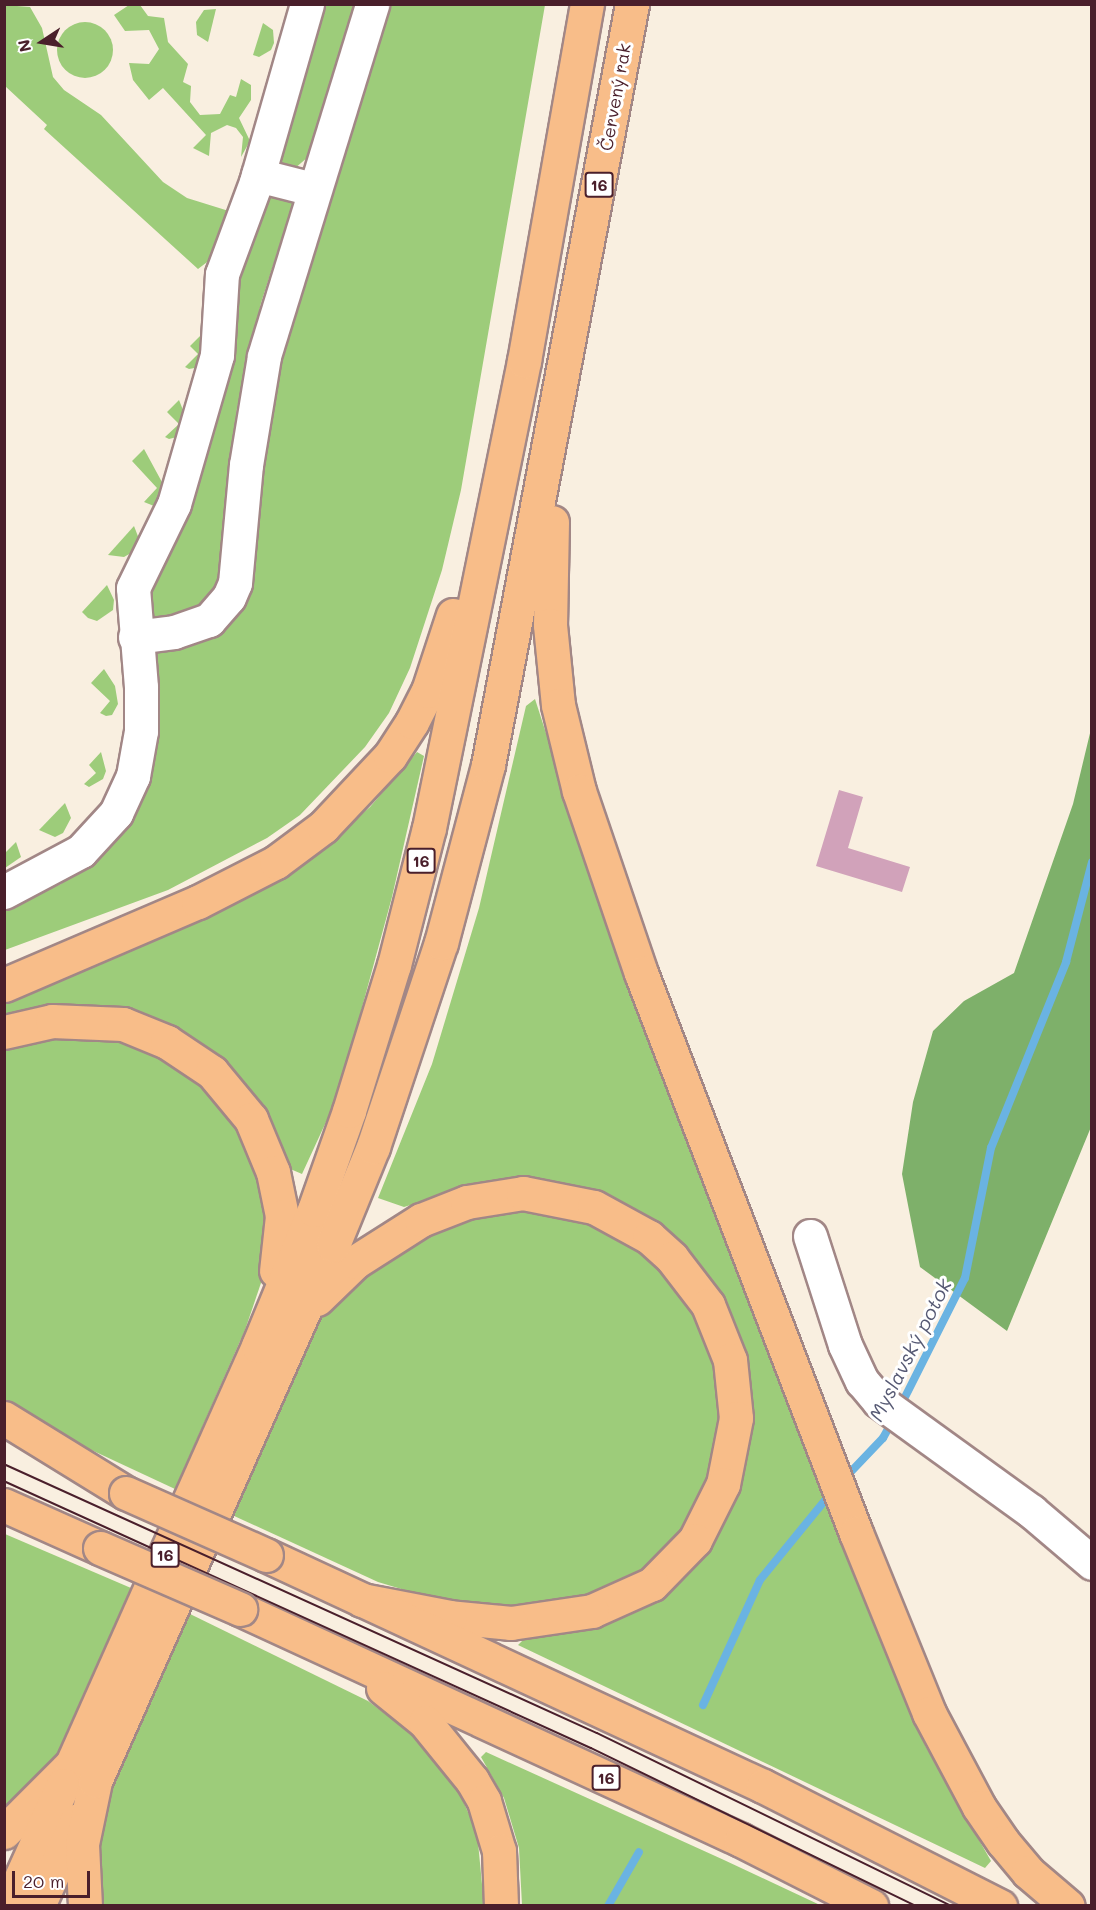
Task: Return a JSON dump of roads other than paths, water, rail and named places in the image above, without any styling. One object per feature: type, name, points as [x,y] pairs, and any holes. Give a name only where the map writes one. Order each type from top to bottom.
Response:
[{"type":"highway","name":"16","points":[[271,1350],[394,964],[429,828],[524,360],[587,4]]},
{"type":"highway","name":"Červený rak","points":[[566,366],[632,4]]},
{"type":"highway","points":[[4,985],[198,902],[276,862],[346,806],[390,756],[428,691],[440,660],[480,498],[524,360]]},
{"type":"highway","name":"16","points":[[38,1905],[84,1772],[271,1350],[373,1147],[441,943],[488,765],[566,366]]},
{"type":"highway","points":[[566,366],[550,554],[552,662],[562,727],[608,880],[913,1678],[948,1753],[1003,1842],[1028,1872],[1068,1905]]},
{"type":"highway","points":[[4,1032],[52,1021],[123,1024],[188,1054],[233,1094],[264,1145],[280,1195],[282,1216],[275,1279],[271,1350]]},
{"type":"highway","points":[[271,1350],[324,1289],[380,1245],[442,1210],[495,1196],[523,1193],[594,1207],[649,1237],[672,1257],[696,1288],[721,1332],[730,1360],[736,1418],[723,1484],[695,1540],[652,1584],[592,1611],[511,1623],[450,1617],[362,1600]]},
{"type":"highway","points":[[4,1418],[126,1493]]},
{"type":"highway","name":"16","points":[[4,1438],[266,1555],[763,1786],[1000,1905]]},
{"type":"highway","name":"16","points":[[4,1505],[339,1654],[741,1840],[871,1905]]},
{"type":"highway","points":[[4,1517],[100,1548]]},
{"type":"highway","points":[[339,1654],[425,1722],[472,1780],[484,1801],[499,1851],[501,1905]]},
{"type":"highway","name":"16","points":[[8,1905],[84,1772]]},
{"type":"highway","points":[[4,1832],[84,1772]]},
{"type":"highway","points":[[84,1772],[82,1844],[85,1905]]},
{"type":"street","points":[[4,892],[81,851],[107,825],[126,796],[141,731],[141,687],[135,637],[133,588],[174,504],[217,355],[220,281],[258,175],[307,4]]},
{"type":"street","points":[[135,637],[174,632],[209,620],[229,597],[235,583],[246,465],[264,356],[313,189],[372,4]]},
{"type":"street","points":[[258,175],[313,189]]},
{"type":"street","points":[[810,1236],[845,1346],[862,1381],[879,1401],[1031,1511],[1092,1563]]},
{"type":"waterway","name":"Myslavský potok","points":[[900,1407],[965,1278],[991,1148],[1066,962],[1092,862]]},
{"type":"waterway","name":"Myslavský potok","points":[[843,1480],[883,1438],[893,1420]]},
{"type":"waterway","name":"Myslavský potok","points":[[703,1705],[760,1580],[831,1493]]},
{"type":"waterway","name":"Myslavský potok","points":[[608,1906],[639,1852]]},
{"type":"tram line","points":[[4,1464],[597,1733],[952,1906]]},
{"type":"tram line","points":[[4,1481],[591,1748],[917,1906]]}]
